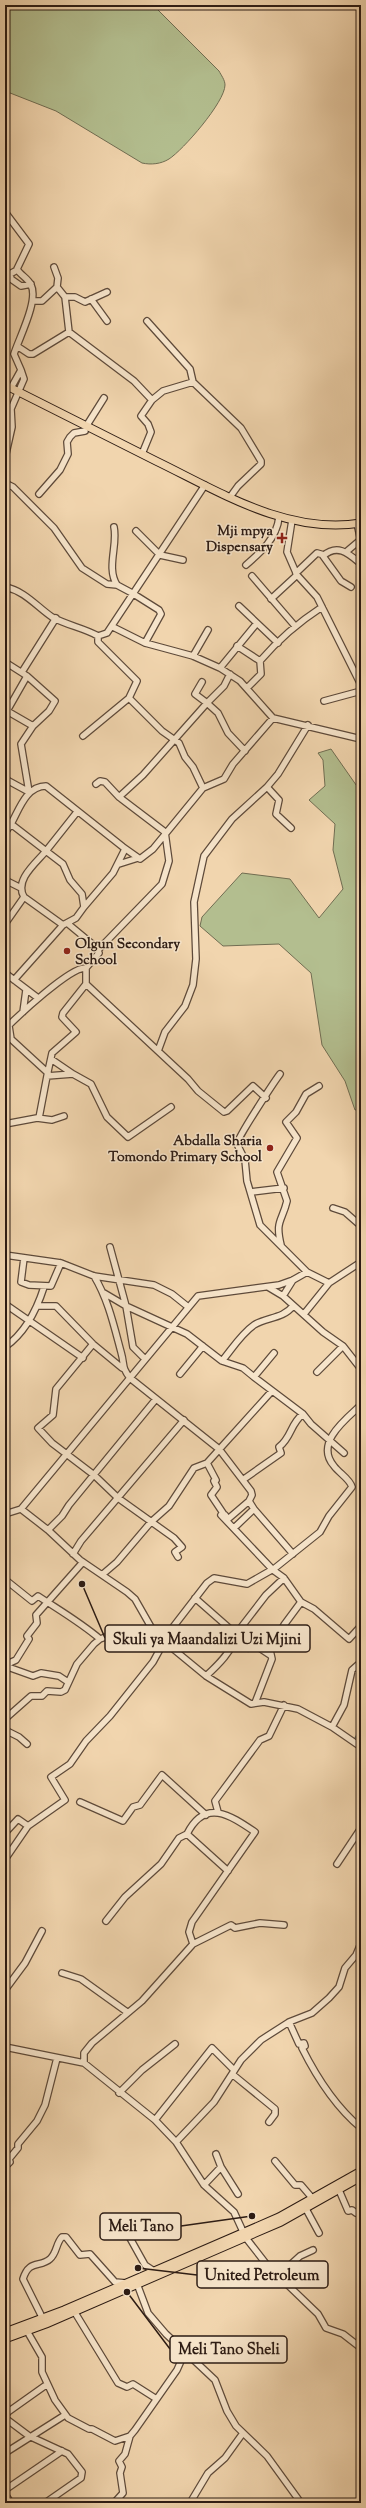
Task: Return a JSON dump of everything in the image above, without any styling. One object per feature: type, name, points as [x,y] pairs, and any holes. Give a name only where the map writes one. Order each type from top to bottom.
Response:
[{"type":"main road","points":[[8,386],[230,498],[279,517],[292,520],[329,524],[359,523]]},
{"type":"main road","points":[[291,2214],[313,2199],[361,2171]]},
{"type":"main road","points":[[5,2339],[74,2311],[245,2234],[306,2209],[361,2177]]},
{"type":"main road","points":[[5,2332],[43,2319],[126,2283],[136,2282],[154,2271],[245,2234]]},
{"type":"street","points":[[5,212],[29,244],[17,270]]},
{"type":"street","points":[[33,300],[42,301],[57,287],[58,278],[54,267]]},
{"type":"street","points":[[17,270],[8,272],[11,279],[21,286],[31,284]]},
{"type":"street","points":[[5,458],[12,427],[11,409],[24,379],[14,354],[33,300],[31,284],[17,270]]},
{"type":"street","points":[[57,287],[65,296],[69,332],[134,380],[152,400]]},
{"type":"street","points":[[65,296],[75,297],[85,302],[107,292]]},
{"type":"street","points":[[91,299],[107,321]]},
{"type":"street","points":[[147,321],[190,369],[194,382],[241,428],[261,461],[261,464],[238,486],[230,498]]},
{"type":"street","points":[[17,346],[29,354],[33,354],[69,332]]},
{"type":"street","points":[[8,386],[21,370]]},
{"type":"street","points":[[142,454],[151,432],[148,424],[141,416],[152,400],[163,391],[194,382]]},
{"type":"street","points":[[86,425],[104,398]]},
{"type":"street","points":[[39,494],[60,470],[68,454],[67,442],[70,437],[74,433],[85,431],[75,420]]},
{"type":"street","points":[[5,483],[13,487],[48,522],[82,568],[107,584],[117,585],[134,594],[161,612],[145,643]]},
{"type":"street","points":[[5,587],[26,595],[56,618],[85,628],[98,636],[107,634],[113,627],[116,618],[134,594],[205,485]]},
{"type":"street","points":[[246,565],[268,544],[278,528],[279,517]]},
{"type":"street","points":[[292,520],[287,552],[297,574],[317,597],[361,685]]},
{"type":"street","points":[[346,552],[360,541],[359,523]]},
{"type":"street","points":[[114,527],[116,538],[112,565],[117,585]]},
{"type":"street","points":[[136,531],[160,555],[183,560]]},
{"type":"street","points":[[324,556],[334,550],[346,552],[361,564]]},
{"type":"street","points":[[271,599],[317,553],[324,556],[341,581],[351,587]]},
{"type":"street","points":[[252,576],[295,626]]},
{"type":"street","points":[[239,606],[278,643]]},
{"type":"street","points":[[247,688],[261,674],[260,662],[295,626],[322,607]]},
{"type":"street","points":[[22,672],[56,618]]},
{"type":"street","points":[[220,668],[257,623]]},
{"type":"street","points":[[113,627],[145,643],[193,656],[220,668],[247,688],[273,718],[308,725],[361,739]]},
{"type":"street","points":[[193,656],[208,630]]},
{"type":"street","points":[[83,736],[129,698],[137,681],[98,642],[98,636]]},
{"type":"street","points":[[237,646],[260,662]]},
{"type":"street","points":[[5,662],[22,672],[55,700],[49,711],[33,726],[21,744],[29,792]]},
{"type":"street","points":[[119,797],[143,775],[174,738],[194,719],[224,686],[230,674]]},
{"type":"street","points":[[27,676],[6,713],[33,726]]},
{"type":"street","points":[[202,682],[195,694],[218,713],[228,733],[245,751]]},
{"type":"street","points":[[324,701],[361,691]]},
{"type":"street","points":[[129,698],[162,731],[174,738],[193,767],[203,788]]},
{"type":"street","points":[[119,864],[138,858],[144,858],[203,788],[224,779],[273,718]]},
{"type":"street","points":[[158,1051],[165,1032],[185,1006],[193,985],[196,959],[194,902],[204,856],[232,819],[267,787],[286,763],[308,725]]},
{"type":"street","points":[[5,779],[29,792]]},
{"type":"street","points":[[38,1118],[52,1053],[75,1035],[76,1032],[62,1017],[63,1013],[86,984],[86,968],[99,953],[98,950],[162,884],[169,861],[165,832],[119,797],[105,782],[100,781],[96,784]]},
{"type":"street","points":[[5,833],[29,792],[40,786],[46,786],[76,812],[138,858]]},
{"type":"street","points":[[267,787],[279,800],[276,814],[291,828]]},
{"type":"street","points":[[76,812],[22,881],[21,888],[24,898],[65,924],[98,950]]},
{"type":"street","points":[[11,824],[63,864],[70,880],[82,894],[84,907]]},
{"type":"street","points":[[14,980],[65,924],[76,918],[119,864],[125,849]]},
{"type":"street","points":[[5,880],[21,888]]},
{"type":"street","points":[[5,924],[24,898]]},
{"type":"street","points":[[11,1039],[7,1028],[23,1012],[38,998],[79,969],[86,968]]},
{"type":"street","points":[[5,973],[38,998]]},
{"type":"street","points":[[86,984],[188,1079],[198,1091],[224,1112],[253,1086],[266,1098]]},
{"type":"street","points":[[23,1012],[26,990]]},
{"type":"street","points":[[5,1036],[11,1039],[47,1075],[73,1074]]},
{"type":"street","points":[[50,1059],[91,1084],[107,1117],[128,1136],[171,1107]]},
{"type":"street","points":[[280,1074],[266,1098],[236,1141],[245,1160],[244,1166],[260,1225],[281,1245],[295,1262],[307,1272],[329,1283]]},
{"type":"street","points":[[281,1245],[278,1230],[279,1220],[287,1203],[284,1188],[277,1172],[297,1138],[286,1122],[296,1112],[306,1094],[319,1086]]},
{"type":"street","points":[[5,1124],[38,1118],[52,1120],[64,1116]]},
{"type":"street","points":[[251,1192],[284,1188]]},
{"type":"street","points":[[333,1208],[345,1212],[361,1226]]},
{"type":"street","points":[[110,1247],[126,1306],[133,1347],[145,1359]]},
{"type":"street","points":[[5,1255],[61,1264],[94,1276],[161,1288],[187,1306]]},
{"type":"street","points":[[24,1258],[21,1282],[44,1287],[52,1286],[61,1264]]},
{"type":"street","points":[[304,1314],[329,1283],[361,1262]]},
{"type":"street","points":[[5,1514],[21,1509],[68,1454],[187,1306],[198,1296],[207,1293],[267,1287],[293,1280],[307,1272]]},
{"type":"street","points":[[94,1276],[104,1292],[122,1354],[122,1368]]},
{"type":"street","points":[[283,1296],[293,1280]]},
{"type":"street","points":[[5,1347],[12,1342],[38,1306],[44,1287]]},
{"type":"street","points":[[267,1287],[283,1296],[324,1332],[343,1346],[361,1369]]},
{"type":"street","points":[[104,1292],[126,1306],[170,1328],[187,1334],[222,1361],[243,1368],[271,1392],[302,1414],[344,1453]]},
{"type":"street","points":[[5,1304],[83,1358]]},
{"type":"street","points":[[38,1306],[56,1306],[94,1344],[122,1368],[130,1378],[184,1420],[219,1450],[244,1479],[252,1495],[249,1501],[228,1518],[211,1494],[217,1487],[214,1481],[216,1480],[208,1463]]},
{"type":"street","points":[[222,1361],[246,1331],[261,1321],[286,1313],[293,1306]]},
{"type":"street","points":[[94,1344],[56,1389],[53,1416],[38,1428],[52,1442],[94,1475],[118,1498],[174,1538],[182,1547],[175,1552],[178,1558]]},
{"type":"street","points":[[180,1374],[203,1346]]},
{"type":"street","points":[[318,1372],[343,1346]]},
{"type":"street","points":[[254,1377],[274,1353]]},
{"type":"street","points":[[104,1574],[117,1562],[151,1522],[169,1506],[194,1468],[208,1463],[271,1392]]},
{"type":"street","points":[[48,1530],[62,1516],[69,1505],[156,1399]]},
{"type":"street","points":[[6,1858],[28,1826],[65,1800],[51,1777],[64,1769],[76,1758],[86,1741],[110,1716],[153,1662],[165,1643],[170,1631],[183,1617],[186,1609],[214,1578],[247,1584],[272,1570],[320,1532],[329,1516],[352,1489],[352,1485],[333,1465],[329,1458],[330,1441],[339,1424],[361,1405]]},
{"type":"street","points":[[244,1479],[281,1453],[279,1447],[287,1440],[296,1420],[302,1414]]},
{"type":"street","points":[[73,1554],[81,1541],[184,1420]]},
{"type":"street","points":[[249,1501],[292,1554]]},
{"type":"street","points":[[221,1508],[223,1513],[221,1515],[272,1570],[284,1578],[301,1602],[314,1609],[349,1639],[359,1628],[361,1630]]},
{"type":"street","points":[[21,1509],[48,1530],[83,1562],[104,1574],[135,1599],[149,1626],[165,1643],[206,1676],[251,1704],[284,1705],[298,1709],[332,1727],[361,1747]]},
{"type":"street","points":[[234,1528],[254,1509]]},
{"type":"street","points":[[5,1666],[16,1660],[29,1639],[27,1636],[37,1623],[36,1615],[47,1601],[74,1574],[83,1562]]},
{"type":"street","points":[[206,1676],[218,1665],[266,1595],[284,1578]]},
{"type":"street","points":[[5,1583],[7,1581],[32,1601],[38,1596],[47,1601],[78,1620],[100,1639]]},
{"type":"street","points":[[195,1598],[248,1648],[252,1643],[270,1655]]},
{"type":"street","points":[[255,1703],[272,1659],[270,1650],[284,1625],[301,1602]]},
{"type":"street","points":[[5,1719],[28,1698],[42,1696],[47,1691],[62,1692],[77,1664],[100,1639],[120,1632]]},
{"type":"street","points":[[332,1727],[346,1699],[352,1670],[361,1662]]},
{"type":"street","points":[[5,1666],[32,1676],[41,1673],[59,1676],[68,1682]]},
{"type":"street","points":[[218,1812],[215,1801],[260,1740],[269,1736],[284,1705]]},
{"type":"street","points":[[5,1730],[19,1737],[28,1744]]},
{"type":"street","points":[[80,1802],[123,1821],[133,1808],[140,1805],[162,1775],[206,1815]]},
{"type":"street","points":[[106,1921],[125,1896],[161,1864],[179,1838],[187,1834],[191,1826],[206,1815],[218,1812],[255,1832],[192,1922],[189,1932],[193,1944]]},
{"type":"street","points":[[5,1833],[18,1819],[28,1826]]},
{"type":"street","points":[[337,1864],[361,1828]]},
{"type":"street","points":[[187,1834],[228,1870]]},
{"type":"street","points":[[84,2063],[84,2053],[92,2043],[142,2001],[193,1944],[231,1925],[235,1928],[260,1923],[284,1925]]},
{"type":"street","points":[[5,1990],[25,1963],[42,1931]]},
{"type":"street","points":[[176,2142],[214,2102],[233,2072],[262,2040],[289,2022],[312,2013],[329,1998],[339,1987],[345,1968],[356,1955],[361,1943]]},
{"type":"street","points":[[62,1973],[81,1979],[128,2012]]},
{"type":"street","points":[[289,2022],[300,2044],[304,2043],[305,2046],[302,2048],[309,2062],[349,2118],[361,2128]]},
{"type":"street","points":[[119,2093],[142,2070],[175,2044]]},
{"type":"street","points":[[5,2047],[84,2063],[119,2093],[155,2120],[176,2142],[204,2185],[226,2203],[245,2234],[278,2276],[318,2314],[326,2328],[343,2334],[361,2348]]},
{"type":"street","points":[[155,2120],[212,2048],[233,2072],[275,2110],[275,2114],[269,2122]]},
{"type":"street","points":[[5,2167],[10,2162],[8,2159],[18,2148],[18,2144],[37,2121],[52,2084],[57,2058]]},
{"type":"street","points":[[216,2154],[221,2167],[238,2194]]},
{"type":"street","points":[[274,2161],[295,2185],[301,2185],[313,2199]]},
{"type":"street","points":[[204,2185],[221,2167]]},
{"type":"street","points":[[339,2190],[348,2211],[352,2210],[356,2214]]},
{"type":"street","points":[[306,2209],[319,2233]]},
{"type":"street","points":[[121,2222],[145,2264],[154,2271]]},
{"type":"street","points":[[43,2319],[23,2279],[25,2272],[35,2263],[48,2260],[55,2253],[59,2240],[62,2237],[66,2237],[80,2255],[90,2254],[115,2282],[126,2283]]},
{"type":"street","points":[[278,2276],[300,2256],[313,2250]]},
{"type":"street","points":[[136,2282],[148,2313],[185,2352],[216,2380],[227,2410],[243,2433],[267,2456],[301,2503]]},
{"type":"street","points":[[74,2311],[118,2383],[127,2387],[133,2384],[155,2398]]},
{"type":"street","points":[[26,2331],[42,2357],[42,2372],[46,2385],[65,2414],[88,2429],[92,2429],[115,2441],[130,2436]]},
{"type":"street","points":[[114,2503],[123,2493],[120,2473],[122,2467],[119,2461],[125,2454],[130,2436],[155,2398],[177,2370],[185,2352]]},
{"type":"street","points":[[45,2503],[82,2476],[73,2459],[62,2451],[30,2436],[5,2417],[8,2412],[46,2385]]},
{"type":"street","points":[[5,2453],[65,2414]]},
{"type":"street","points":[[190,2503],[208,2473],[225,2458],[243,2433]]},
{"type":"street","points":[[5,2490],[62,2451]]},
{"type":"street","points":[[5,2494],[11,2503]]},
{"type":"green space","points":[[5,5],[153,5],[219,71],[225,83],[223,93],[211,114],[184,146],[175,154],[166,161],[159,163],[142,163],[56,111],[5,91]]},
{"type":"green space","points":[[331,749],[361,792],[361,1109],[355,1110],[345,1081],[322,1045],[311,973],[279,944],[223,946],[200,926],[202,917],[242,873],[290,879],[319,918],[343,889],[333,850],[335,824],[309,800],[325,786],[323,760],[318,753]]},
{"type":"waterway","points":[[354,1740],[361,1727]]},
{"type":"place","name":"Mji mpya Dispensary","points":[[282,538]]},
{"type":"place","name":"Olgun Secondary School","points":[[67,951]]},
{"type":"place","name":"Abdalla Sharia Tomondo Primary School","points":[[270,1148]]},
{"type":"place","name":"Skuli ya Maandalizi Uzi Mjini","points":[[82,1584]]},
{"type":"place","name":"Meli Tano","points":[[252,2216]]},
{"type":"place","name":"United Petroleum","points":[[138,2268]]},
{"type":"place","name":"Meli Tano Sheli","points":[[127,2292]]}]
